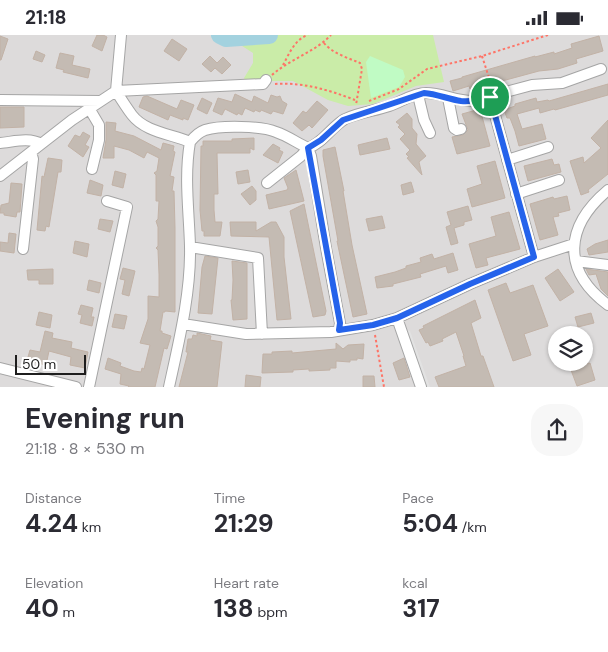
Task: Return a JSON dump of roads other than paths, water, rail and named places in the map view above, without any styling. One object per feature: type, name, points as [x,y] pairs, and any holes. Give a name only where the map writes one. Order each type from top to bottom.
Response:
[{"type":"street","points":[[120,35],[116,91],[132,116],[157,131],[177,136],[190,142]]},
{"type":"street","points":[[267,183],[343,120],[356,115],[388,107],[418,95],[434,94],[462,101],[472,101],[532,85],[562,83],[601,69]]},
{"type":"street","points":[[2,171],[31,152],[89,108],[116,91],[263,84],[266,80]]},
{"type":"street","points":[[418,95],[424,119],[430,133]]},
{"type":"street","points":[[492,97],[534,257]]},
{"type":"street","points":[[448,98],[454,128],[457,130],[461,129]]},
{"type":"street","points":[[0,100],[101,101]]},
{"type":"street","points":[[89,108],[99,125],[100,140],[92,169]]},
{"type":"street","points":[[169,387],[183,324],[190,247],[187,179],[190,142],[204,130],[262,128],[275,131],[308,148]]},
{"type":"street","points":[[0,143],[26,140],[36,141],[41,144]]},
{"type":"street","points":[[507,160],[548,147]]},
{"type":"street","points":[[308,148],[340,323],[339,330]]},
{"type":"street","points":[[22,249],[33,159],[31,152]]},
{"type":"street","points":[[516,194],[559,180]]},
{"type":"street","points":[[608,190],[591,204],[584,215],[574,244],[576,261],[581,277],[594,295],[608,305]]},
{"type":"street","points":[[89,387],[127,207],[107,201]]},
{"type":"street","points":[[183,324],[231,332],[262,334],[307,334],[373,325],[397,318],[534,257],[574,244]]},
{"type":"street","points":[[190,247],[258,258],[262,334]]},
{"type":"street","points":[[576,261],[608,265]]},
{"type":"street","points":[[397,318],[421,387]]},
{"type":"street","points":[[0,368],[57,385],[76,387]]},
{"type":"waterway","points":[[220,35],[226,38],[269,35]]}]
